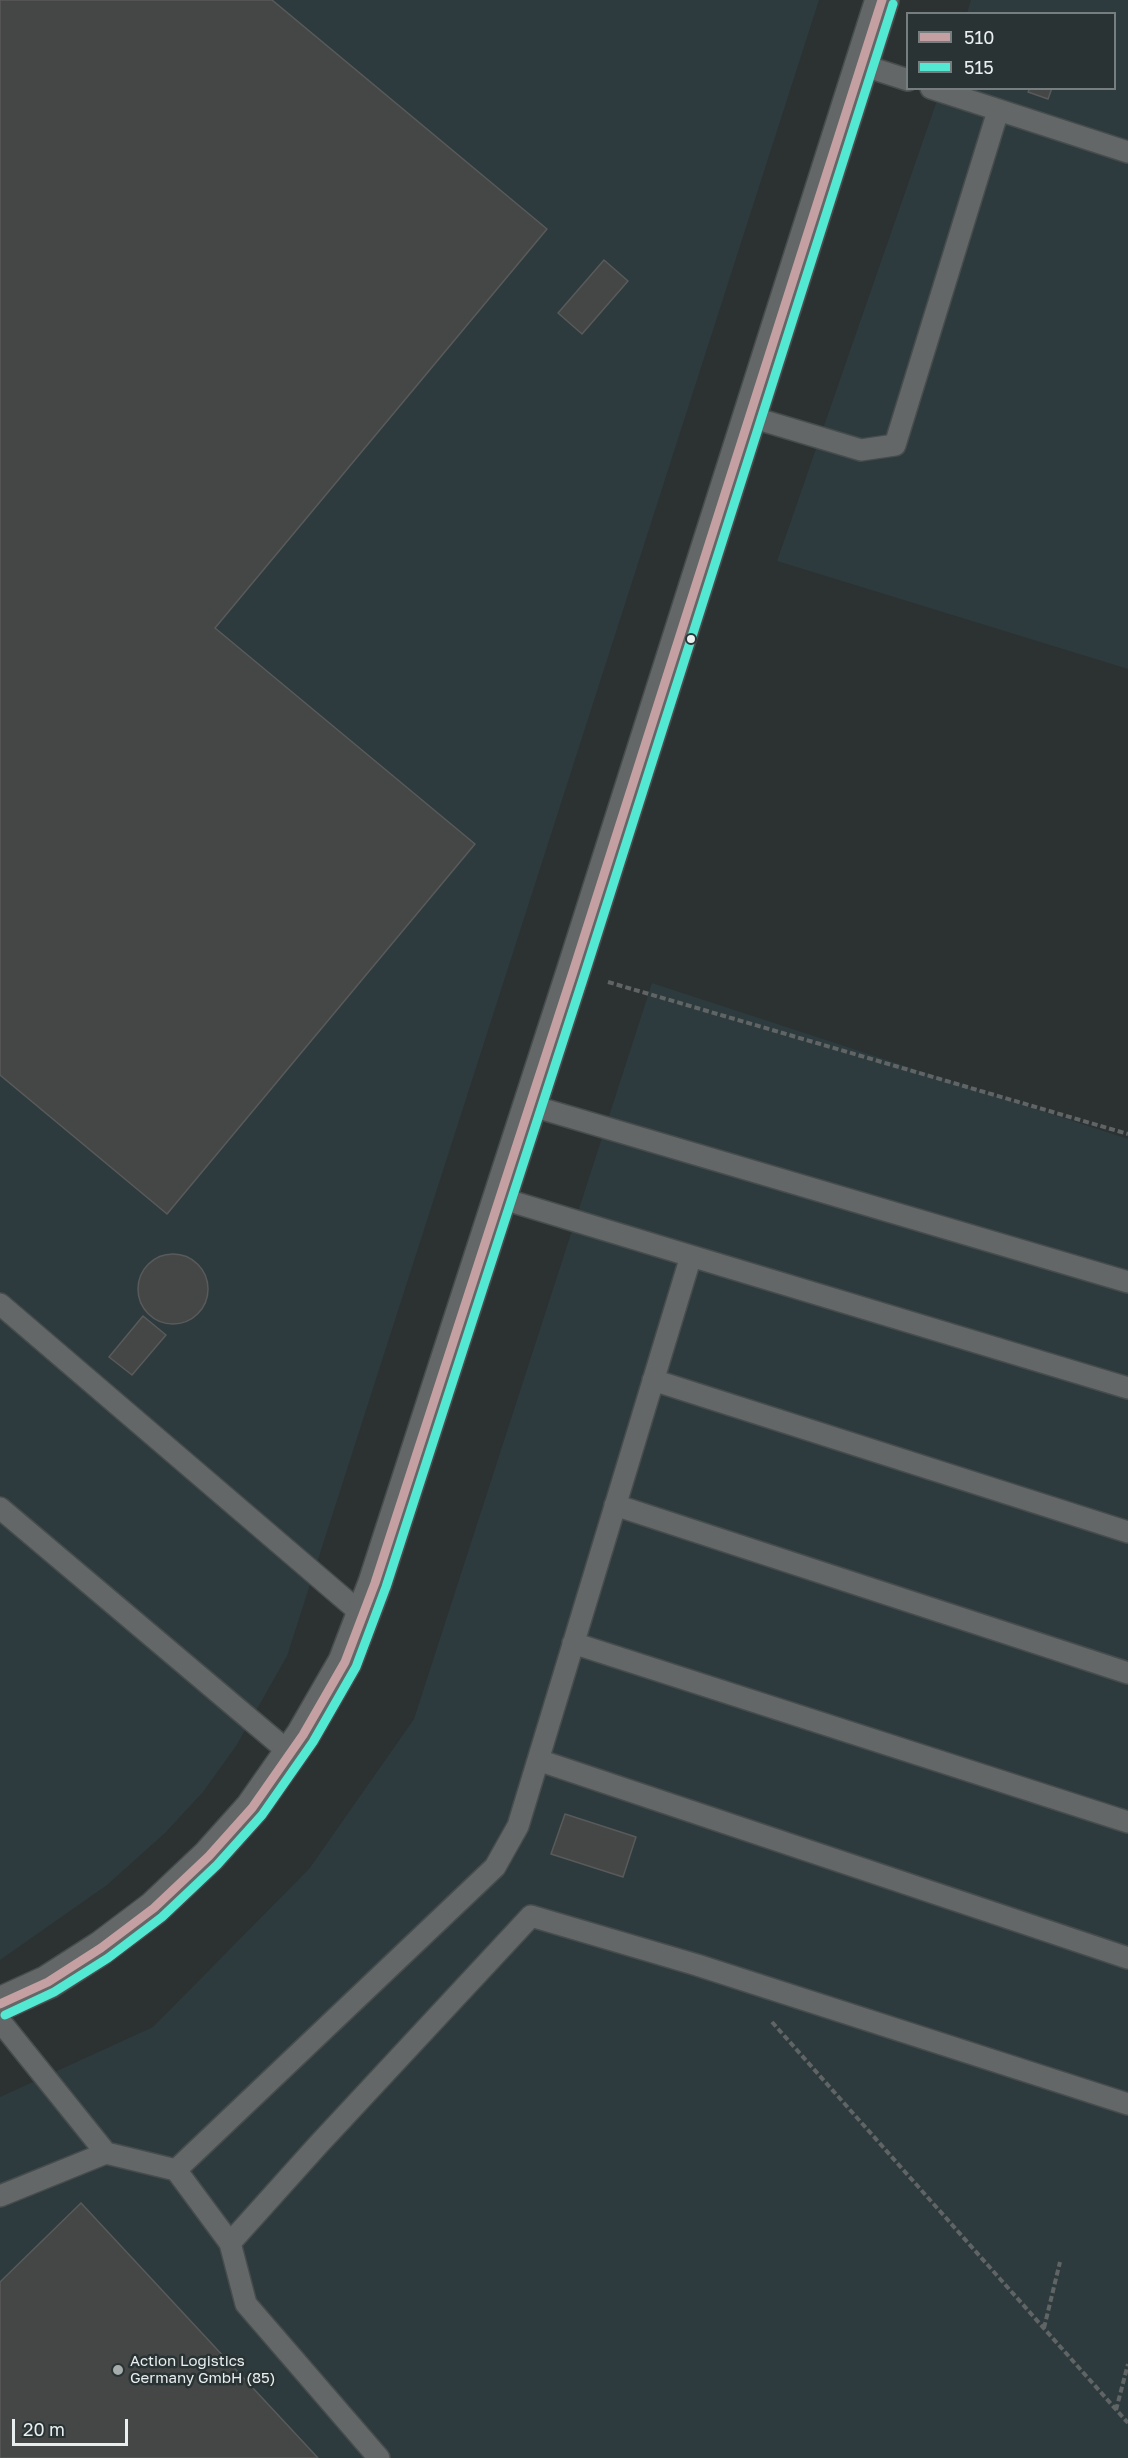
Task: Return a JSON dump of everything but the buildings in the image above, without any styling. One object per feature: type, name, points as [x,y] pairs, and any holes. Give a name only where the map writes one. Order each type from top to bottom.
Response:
[{"type":"street","points":[[0,2004],[57,1976],[101,1948],[154,1908],[208,1856],[252,1808],[290,1753],[345,1662],[363,1615],[500,1198],[751,417],[882,0]]},
{"type":"lane","points":[[861,65],[906,79]]},
{"type":"lane","points":[[938,90],[1128,152]]},
{"type":"lane","points":[[751,417],[861,450],[895,445],[998,111]]},
{"type":"lane","points":[[529,1105],[1128,1282]]},
{"type":"lane","points":[[500,1198],[1128,1388]]},
{"type":"lane","points":[[176,2170],[495,1867],[518,1826],[691,1256]]},
{"type":"lane","points":[[0,1304],[363,1615]]},
{"type":"lane","points":[[653,1380],[1128,1532]]},
{"type":"lane","points":[[615,1505],[1128,1673]]},
{"type":"lane","points":[[0,1508],[290,1753]]},
{"type":"lane","points":[[573,1642],[1128,1822]]},
{"type":"lane","points":[[538,1760],[1128,1958]]},
{"type":"lane","points":[[230,2243],[531,1916],[697,1965],[1128,2104]]},
{"type":"lane","points":[[0,2021],[106,2153]]},
{"type":"lane","points":[[0,2196],[106,2153],[176,2170],[230,2243],[246,2304],[379,2458]]},
{"type":"path","points":[[573,972],[1128,1134]]},
{"type":"path","points":[[769,2019],[1128,2423]]},
{"type":"path","points":[[1044,2328],[1060,2262]]},
{"type":"path","points":[[1116,2410],[1128,2364]]},
{"type":"shaded area","points":[[0,0],[819,0],[287,1656],[236,1746],[203,1792],[165,1833],[107,1885],[0,1960]]},
{"type":"shaded area","points":[[971,0],[1128,0],[1128,669],[777,561],[941,90],[1116,90],[1116,12],[967,12]]},
{"type":"shaded area","points":[[652,983],[1128,1139],[1128,2458],[0,2458],[0,2097],[153,2027],[309,1869],[414,1719]]},
{"type":"transit line","name":"510","points":[[0,2004],[48,1982],[101,1948],[154,1908],[209,1856],[252,1808],[303,1735],[345,1662],[375,1583],[573,972],[882,0]]},
{"type":"transit line","name":"515","points":[[5,2015],[54,1992],[108,1958],[162,1917],[217,1865],[262,1815],[313,1742],[356,1667],[386,1587],[584,976],[893,4]]},
{"type":"place","name":"Action Logistics Germany GmbH (85)","points":[[118,2370]]}]
